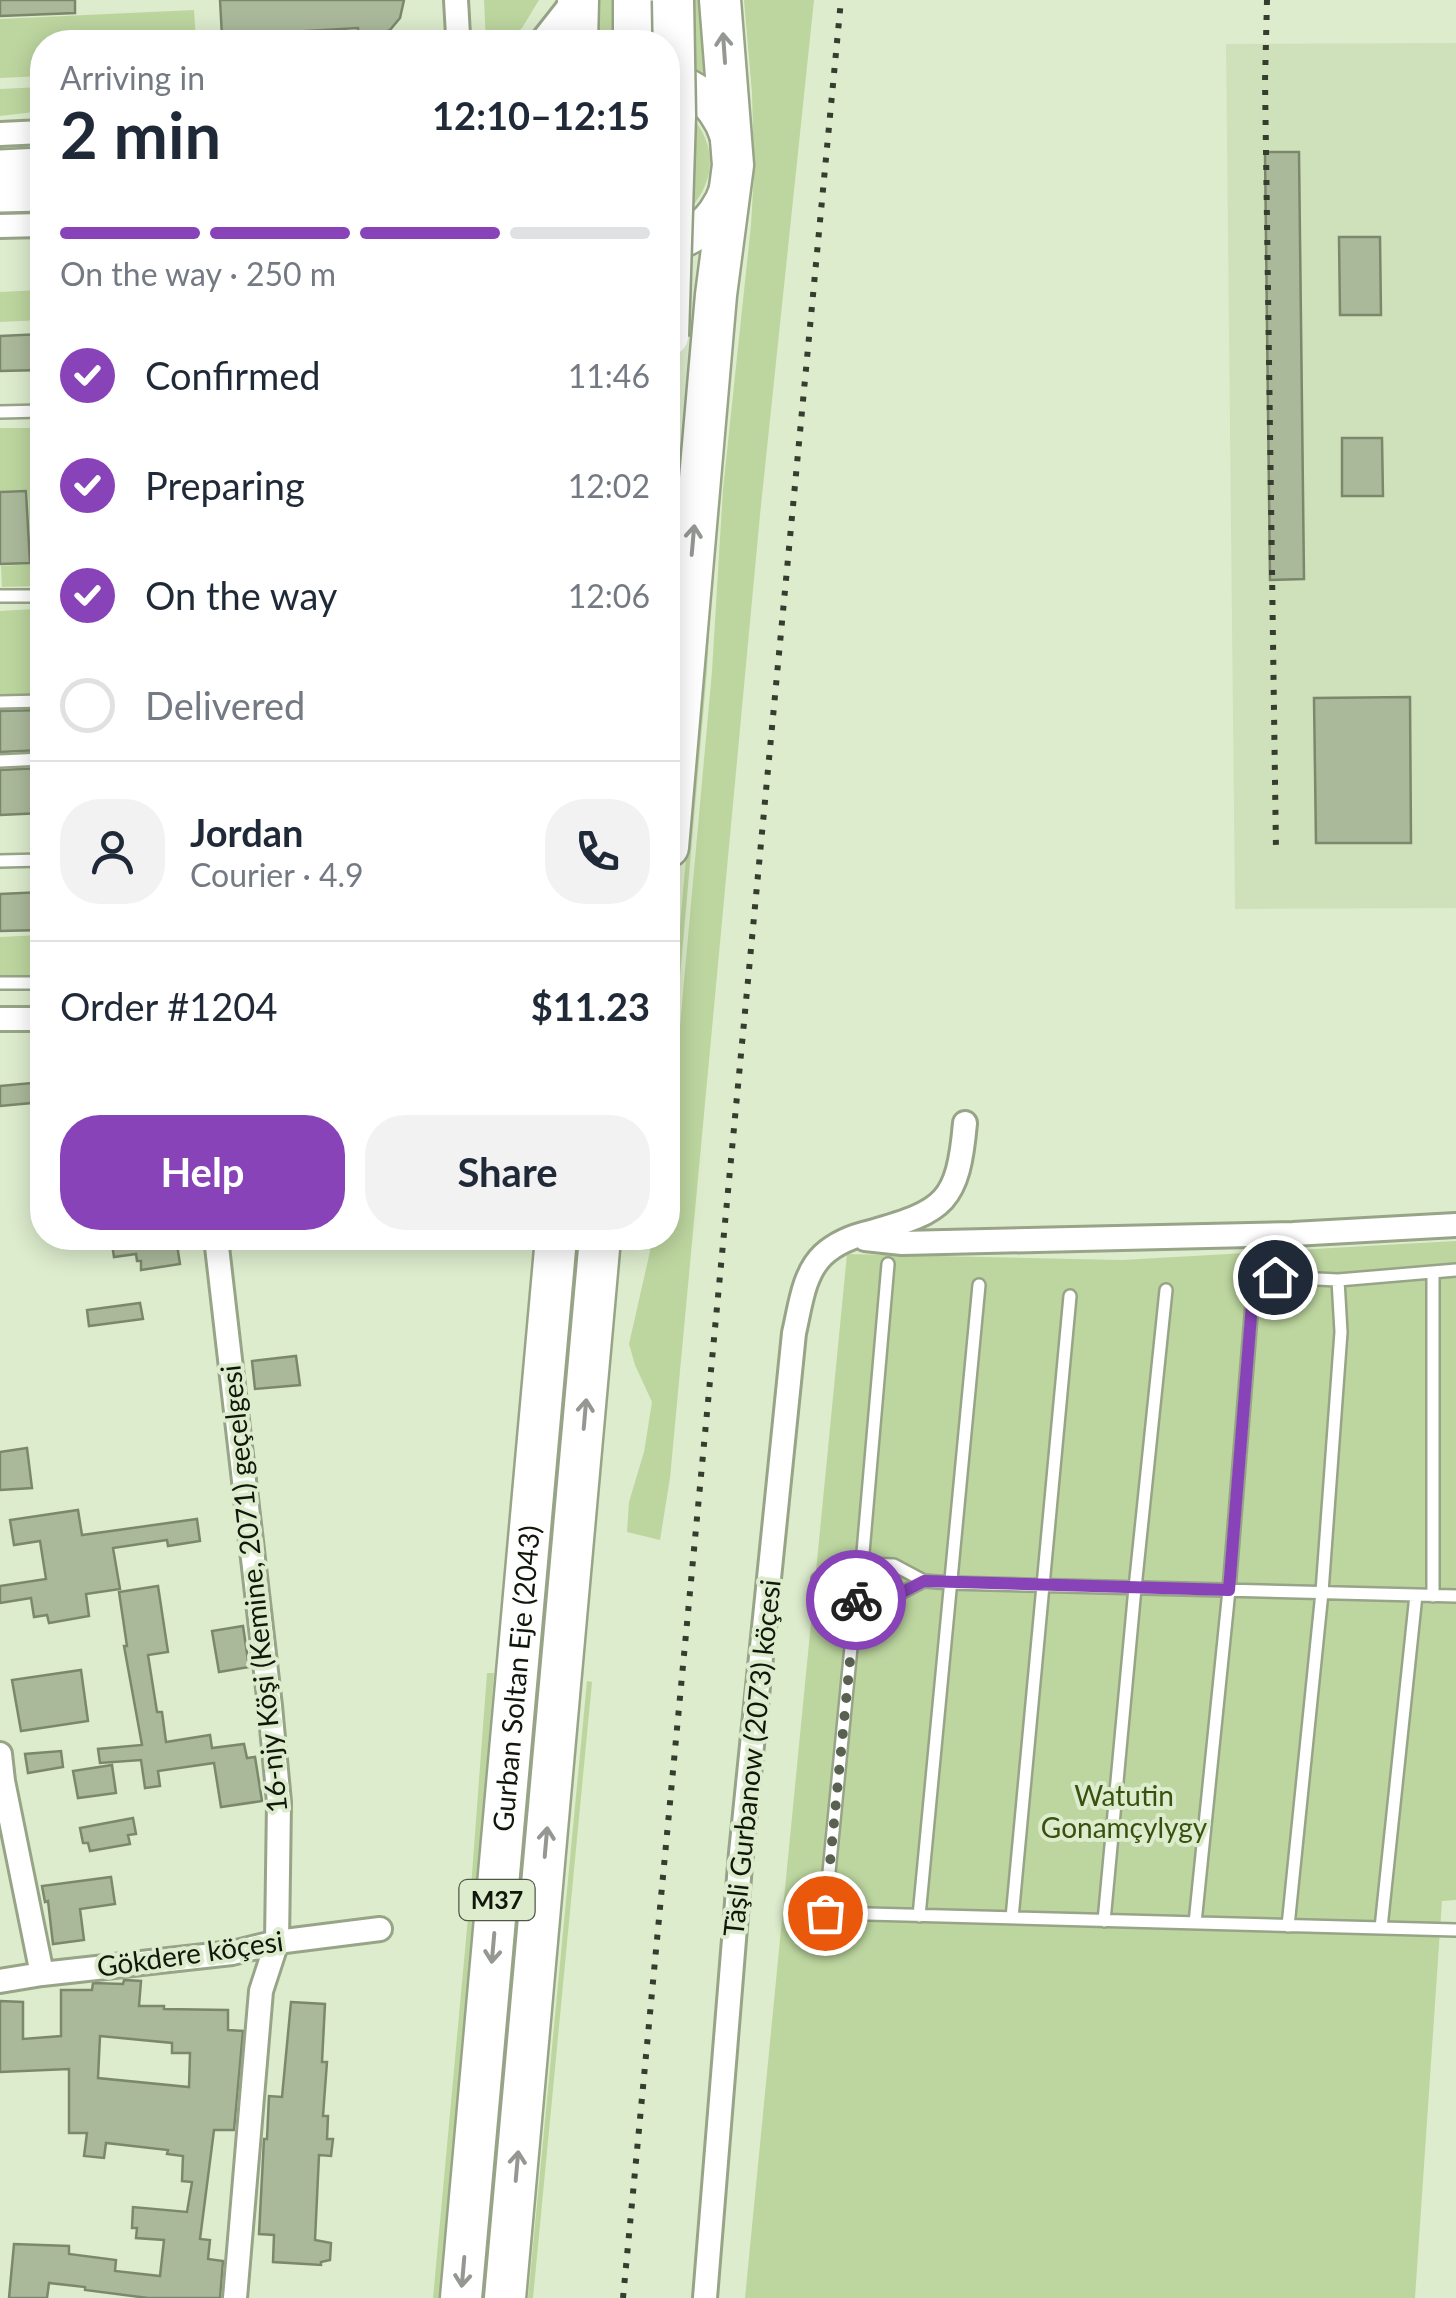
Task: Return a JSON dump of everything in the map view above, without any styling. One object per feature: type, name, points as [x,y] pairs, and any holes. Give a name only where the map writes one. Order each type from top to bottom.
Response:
[{"type":"highway","points":[[576,0],[577,30]]},
{"type":"highway","points":[[634,0],[634,30]]},
{"type":"highway","points":[[674,0],[674,30]]},
{"type":"highway","points":[[680,708],[716,295],[733,166],[720,0]]},
{"type":"highway","points":[[535,1250],[548,1334]]},
{"type":"highway","name":"Gurban Soltan Eje (2043)","points":[[461,2298],[555,1250]]},
{"type":"highway","name":"Gurban Soltan Eje (2043)","points":[[505,2298],[599,1250]]},
{"type":"highway","points":[[592,1330],[615,1250]]},
{"type":"main road","points":[[680,85],[694,90],[723,123],[731,144],[733,166],[728,191],[715,214],[696,232],[680,239]]},
{"type":"main road","points":[[0,168],[30,167]]},
{"type":"main road","points":[[0,194],[30,193]]},
{"type":"street","points":[[456,0],[458,30]]},
{"type":"street","points":[[551,30],[576,0]]},
{"type":"street","points":[[0,134],[30,133]]},
{"type":"street","points":[[0,226],[30,225]]},
{"type":"street","points":[[0,1019],[30,1019]]},
{"type":"street","points":[[848,1238],[918,1218],[939,1205],[953,1185],[961,1163],[964,1123]]},
{"type":"street","points":[[848,1238],[902,1243],[1293,1234],[1456,1225]]},
{"type":"street","name":"Täşli Gurbanow (2073) köçesi","points":[[705,2298],[741,1852],[794,1333],[804,1288],[813,1268],[823,1255],[848,1238]]},
{"type":"street","name":"16-njy Köşi (Kemine, 2071) geçelgesi","points":[[217,1250],[279,1802],[276,1942],[261,1992],[235,2298]]},
{"type":"street","points":[[0,1754],[42,1974]]},
{"type":"street","name":"Gökdere köçesi","points":[[0,1981],[232,1953],[276,1942],[380,1929]]},
{"type":"lane","points":[[0,412],[30,411]]},
{"type":"lane","points":[[0,596],[30,596]]},
{"type":"lane","points":[[0,702],[30,701]]},
{"type":"lane","points":[[0,761],[30,760]]},
{"type":"lane","points":[[0,861],[30,860]]},
{"type":"lane","points":[[0,983],[30,983]]},
{"type":"lane","points":[[862,1564],[888,1264]]},
{"type":"lane","points":[[1194,1923],[1229,1590],[1253,1291],[1263,1280],[1275,1277],[1338,1280],[1456,1270]]},
{"type":"lane","points":[[1432,1272],[1433,1596]]},
{"type":"lane","points":[[1288,1926],[1322,1592],[1340,1332],[1338,1280]]},
{"type":"lane","points":[[919,1916],[979,1285]]},
{"type":"lane","points":[[1104,1921],[1166,1290]]},
{"type":"lane","points":[[1012,1918],[1070,1296]]},
{"type":"lane","points":[[818,1579],[834,1579],[862,1564],[894,1565],[924,1581],[951,1583],[1456,1596]]},
{"type":"lane","points":[[834,1579],[856,1596],[895,1596],[924,1581]]},
{"type":"lane","points":[[1381,1928],[1416,1595]]},
{"type":"lane","points":[[825,1913],[856,1596]]},
{"type":"lane","points":[[793,1912],[1456,1930]]},
{"type":"shaded area","points":[[1456,43],[1456,908],[1235,909],[1226,44]]},
{"type":"green space","points":[[484,0],[539,0],[520,30],[485,30]]},
{"type":"green space","points":[[592,0],[704,0],[710,76],[680,60],[680,30],[590,30]]},
{"type":"green space","points":[[744,0],[814,0],[760,515],[670,1478],[660,1540],[627,1532],[629,1502],[644,1452],[652,1402],[629,1344],[650,1250],[680,1250],[680,1026],[712,671],[723,489],[751,225],[752,93]]},
{"type":"green space","points":[[194,10],[195,30],[30,30],[30,77],[0,78],[0,19]]},
{"type":"green space","points":[[30,88],[30,112],[0,116],[0,89]]},
{"type":"green space","points":[[691,116],[705,139],[710,162],[705,186],[690,209]]},
{"type":"green space","points":[[30,291],[30,321],[0,322],[0,292]]},
{"type":"green space","points":[[0,428],[30,428],[30,539],[28,490],[0,491]]},
{"type":"green space","points":[[713,558],[680,976],[680,925]]},
{"type":"green space","points":[[30,564],[30,586],[2,587],[1,566]]},
{"type":"green space","points":[[30,609],[30,694],[0,696],[0,611]]},
{"type":"green space","points":[[30,936],[30,977],[0,978],[0,937]]},
{"type":"green space","name":"Watutin Gonamçylygy","points":[[1456,1241],[1456,1900],[1442,1901],[1415,2298],[745,2298],[847,1254],[1122,1260]]},
{"type":"green space","points":[[487,1673],[494,1673],[478,1874],[439,2298],[433,2298],[472,1874]]},
{"type":"green space","points":[[587,1681],[592,1682],[533,2298],[528,2298]]},
{"type":"building","points":[[0,0],[75,0],[75,13],[0,16]]},
{"type":"building","points":[[220,0],[404,0],[400,18],[390,30],[222,30]]},
{"type":"building","points":[[1265,152],[1299,152],[1304,579],[1270,580]]},
{"type":"building","points":[[1339,237],[1380,237],[1381,315],[1340,315]]},
{"type":"building","points":[[30,335],[30,370],[0,371],[0,336]]},
{"type":"building","points":[[1342,438],[1382,438],[1383,496],[1342,496]]},
{"type":"building","points":[[26,491],[30,563],[0,564],[0,492]]},
{"type":"building","points":[[1410,697],[1411,843],[1316,843],[1314,698]]},
{"type":"building","points":[[30,710],[30,751],[0,752],[0,711]]},
{"type":"building","points":[[30,769],[30,814],[0,815],[0,770]]},
{"type":"building","points":[[30,893],[30,930],[0,931],[0,894]]},
{"type":"building","points":[[30,1083],[30,1103],[0,1106],[0,1086]]},
{"type":"building","points":[[113,1250],[178,1250],[180,1264],[141,1270],[136,1254],[114,1257]]},
{"type":"building","points":[[140,1303],[143,1319],[89,1326],[87,1310]]},
{"type":"building","points":[[296,1356],[300,1385],[255,1389],[252,1361]]},
{"type":"building","points":[[27,1448],[32,1488],[0,1490],[0,1452]]},
{"type":"building","points":[[78,1510],[82,1535],[197,1519],[200,1541],[168,1546],[167,1540],[113,1548],[120,1589],[86,1594],[89,1616],[49,1623],[47,1615],[34,1617],[31,1598],[0,1603],[0,1586],[46,1579],[40,1541],[14,1545],[10,1520]]},
{"type":"building","points":[[158,1586],[168,1652],[148,1655],[166,1742],[210,1735],[212,1748],[244,1744],[247,1758],[255,1757],[262,1801],[221,1807],[214,1763],[158,1771],[160,1786],[145,1788],[141,1760],[100,1763],[98,1749],[142,1745],[124,1646],[119,1592]]},
{"type":"building","points":[[243,1626],[249,1667],[219,1672],[212,1631]]},
{"type":"building","points":[[81,1670],[88,1721],[21,1731],[12,1680]]},
{"type":"building","points":[[61,1751],[63,1767],[28,1773],[25,1754]]},
{"type":"building","points":[[112,1765],[116,1793],[78,1798],[73,1771]]},
{"type":"building","points":[[133,1818],[136,1834],[128,1835],[130,1844],[90,1851],[88,1843],[83,1843],[80,1828]]},
{"type":"building","points":[[111,1877],[115,1904],[80,1909],[84,1940],[53,1944],[48,1901],[45,1902],[42,1886]]},
{"type":"building","points":[[124,1980],[141,1981],[139,2006],[228,2010],[228,2030],[243,2031],[234,2130],[214,2130],[200,2239],[210,2240],[208,2259],[223,2261],[220,2298],[148,2298],[49,2283],[47,2298],[9,2298],[14,2244],[69,2246],[69,2254],[116,2260],[115,2271],[160,2276],[164,2240],[136,2238],[137,2228],[132,2228],[133,2207],[187,2212],[192,2182],[182,2181],[183,2156],[167,2154],[168,2150],[106,2143],[104,2158],[84,2156],[87,2133],[69,2133],[69,2069],[0,2072],[0,2001],[23,2002],[23,2039],[61,2036],[61,1990],[92,1990],[93,1983],[123,1984]],"holes":[[[100,2036],[172,2043],[172,2053],[190,2053],[189,2087],[98,2078]]]},
{"type":"building","points":[[291,2002],[325,2004],[322,2062],[327,2062],[323,2116],[328,2116],[327,2139],[333,2139],[331,2156],[319,2155],[315,2240],[331,2243],[330,2260],[321,2265],[273,2262],[274,2235],[259,2234],[269,2096],[282,2097]]},
{"type":"railway","points":[[623,2298],[841,0]]},
{"type":"railway","points":[[1267,0],[1276,850]]},
{"type":"way so far","points":[[825,1913],[856,1600]]},
{"type":"route","points":[[856,1600],[856,1596],[895,1596],[924,1581],[1229,1590],[1253,1291],[1263,1280],[1275,1277]]}]
